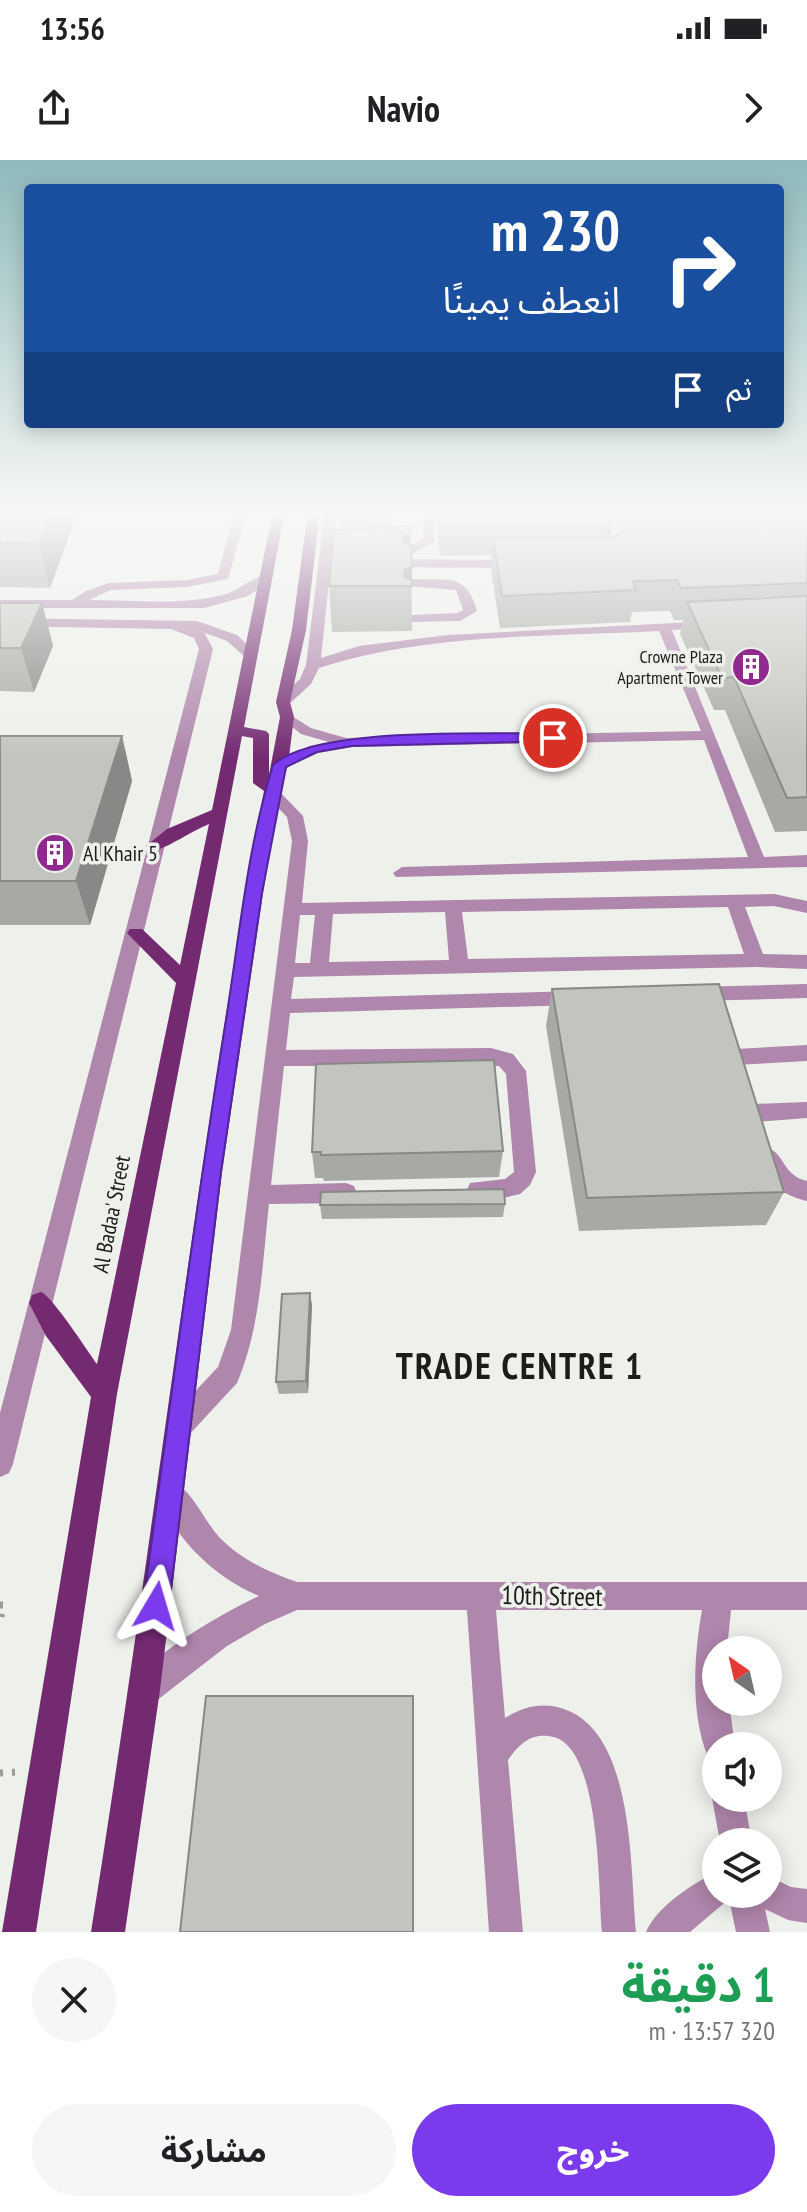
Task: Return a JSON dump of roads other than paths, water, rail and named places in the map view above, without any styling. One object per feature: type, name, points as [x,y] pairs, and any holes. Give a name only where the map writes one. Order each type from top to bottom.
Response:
[{"type":"main road","name":"Al Badaa' Street","points":[[19,1932],[104,1394],[217,814],[238,731],[263,594]]},
{"type":"main road","points":[[108,1932],[145,1690],[211,1172],[272,791],[280,765],[285,709],[304,594]]},
{"type":"main road","points":[[238,731],[261,734],[261,783],[272,791]]},
{"type":"main road","points":[[154,846],[173,833],[217,814]]},
{"type":"main road","points":[[136,933],[185,981]]},
{"type":"main road","points":[[41,1303],[55,1328],[104,1394]]},
{"type":"street","points":[[74,605],[92,594]]},
{"type":"street","points":[[0,604],[204,604],[241,594]]},
{"type":"street","points":[[329,594],[326,621],[317,637],[313,665],[306,681],[285,709],[313,734],[352,742]]},
{"type":"street","points":[[0,622],[197,625],[213,621],[220,613],[204,604]]},
{"type":"street","points":[[313,665],[359,650],[448,639],[727,623]]},
{"type":"street","points":[[0,1464],[206,649],[199,635],[171,624]]},
{"type":"street","points":[[197,625],[232,638],[250,654]]},
{"type":"street","points":[[664,626],[710,735],[758,862]]},
{"type":"street","points":[[317,637],[359,650]]},
{"type":"street","points":[[280,765],[314,749],[352,742],[710,735]]},
{"type":"street","points":[[179,1427],[219,1386],[234,1361],[243,1330],[300,832],[290,809],[272,791]]},
{"type":"street","points":[[402,873],[807,861]]},
{"type":"street","points":[[292,909],[734,900],[774,900],[807,907]]},
{"type":"street","points":[[734,900],[756,960]]},
{"type":"street","points":[[453,907],[459,967]]},
{"type":"street","points":[[319,970],[324,910]]},
{"type":"street","points":[[284,970],[756,960],[807,962]]},
{"type":"street","points":[[668,995],[807,991]]},
{"type":"street","points":[[714,994],[738,1064],[807,1053]]},
{"type":"street","points":[[280,1006],[590,997]]},
{"type":"street","points":[[274,1058],[491,1056],[506,1060],[516,1071],[524,1178],[509,1189],[457,1191]]},
{"type":"street","points":[[807,1110],[756,1120],[778,1178],[807,1191]]},
{"type":"street","points":[[258,1195],[365,1193]]},
{"type":"street","name":"10th Street","points":[[171,1494],[218,1558],[249,1579],[297,1596],[807,1596]]},
{"type":"street","points":[[480,1595],[506,1932]]},
{"type":"street","name":"10th Street","points":[[145,1690],[206,1639],[236,1621],[297,1596]]},
{"type":"street","points":[[716,1732],[711,1703],[710,1666],[718,1598]]},
{"type":"street","points":[[492,1757],[507,1734],[527,1721],[551,1720],[574,1731],[593,1753],[603,1781],[619,1932]]},
{"type":"street","points":[[782,1900],[807,1906]]},
{"type":"street","points":[[663,1932],[702,1901]]},
{"type":"street","points":[[748,1908],[753,1932]]},
{"type":"place","name":"Crowne Plaza Apartment Tower","points":[[751,667]]},
{"type":"place","name":"Al Khair 5","points":[[55,853]]},
{"type":"district","name":"TRADE CENTRE 1","points":[[520,1366]]}]
